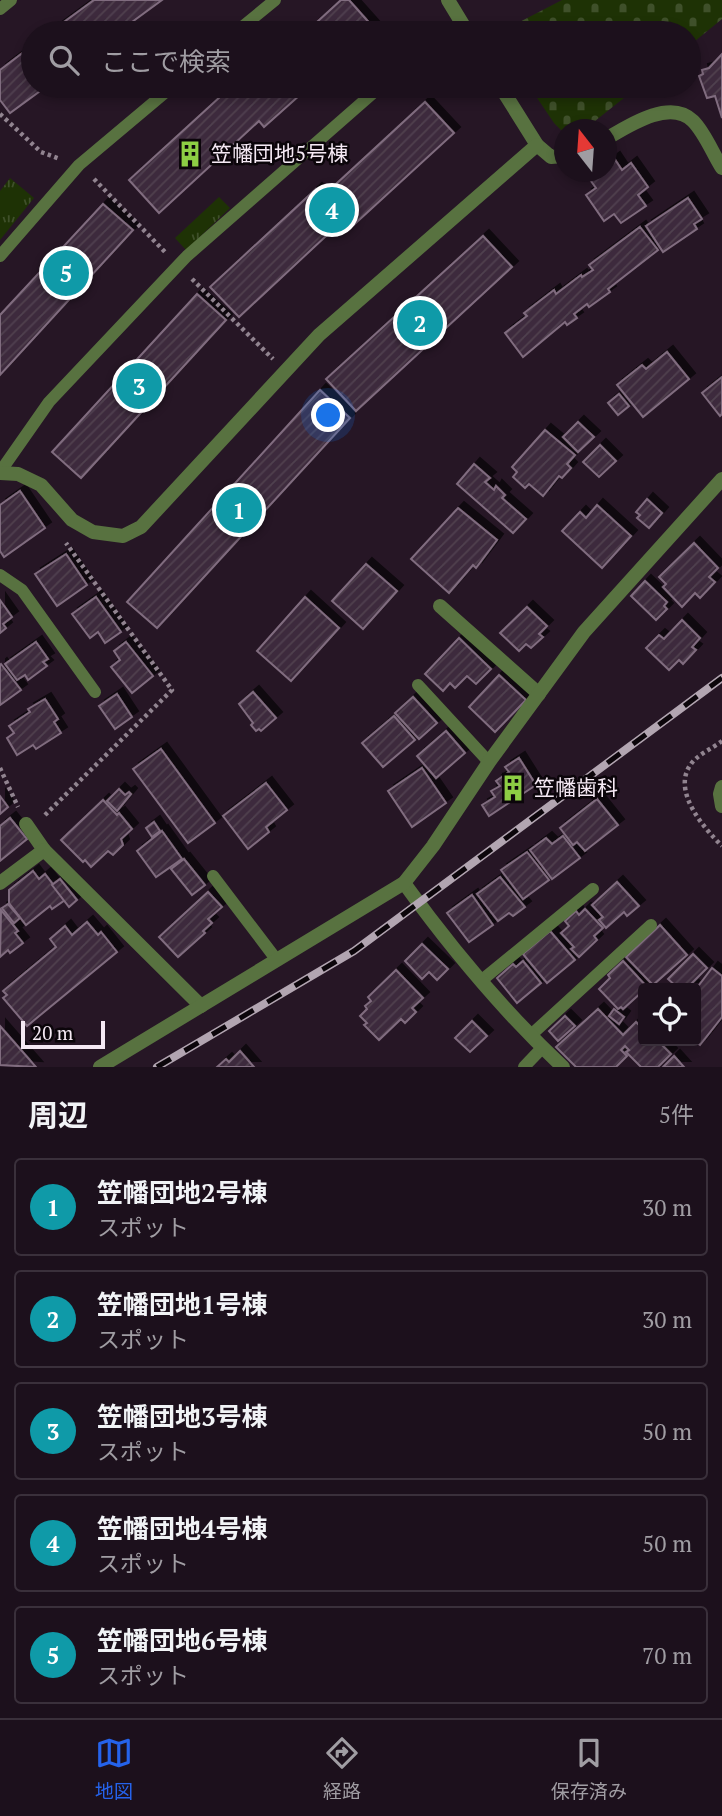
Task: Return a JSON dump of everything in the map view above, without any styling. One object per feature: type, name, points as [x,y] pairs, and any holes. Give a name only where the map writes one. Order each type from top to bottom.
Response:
[{"type":"street","points":[[449,0],[461,21]]},
{"type":"street","points":[[508,98],[537,145],[554,157]]},
{"type":"street","points":[[617,134],[656,113],[682,113],[694,121],[722,168]]},
{"type":"street","points":[[0,472],[18,474],[41,485],[72,520],[93,532],[123,536],[141,527],[319,335],[537,145]]},
{"type":"street","points":[[100,1067],[404,883],[584,632],[722,479]]},
{"type":"street","points":[[440,606],[539,694]]},
{"type":"street","points":[[722,787],[722,806]]},
{"type":"street","points":[[26,824],[44,850],[201,1006]]},
{"type":"street","points":[[0,883],[44,850]]},
{"type":"street","points":[[404,883],[482,980],[542,1048],[563,1067]]},
{"type":"lane","points":[[0,9],[11,0]]},
{"type":"lane","points":[[250,21],[275,0]]},
{"type":"lane","points":[[0,257],[79,165],[159,98]]},
{"type":"lane","points":[[0,472],[49,402],[178,265],[367,98]]},
{"type":"lane","points":[[0,575],[22,590],[95,692]]},
{"type":"lane","points":[[418,685],[489,762]]},
{"type":"lane","points":[[213,876],[276,959]]},
{"type":"lane","points":[[482,980],[593,889]]},
{"type":"lane","points":[[531,1035],[651,925]]},
{"type":"lane","points":[[524,1067],[542,1048]]},
{"type":"path","points":[[0,114],[41,152],[79,165],[286,371]]},
{"type":"path","points":[[0,768],[26,824]]},
{"type":"green space","points":[[562,0],[722,0],[722,19],[701,36],[701,21],[521,21]]},
{"type":"green space","points":[[537,98],[624,98],[598,119],[554,119],[554,123]]},
{"type":"green space","points":[[10,178],[34,198],[0,240],[0,191]]},
{"type":"green space","points":[[219,197],[230,208],[186,250],[175,238]]},
{"type":"building","points":[[94,0],[162,0],[133,21],[65,21]]},
{"type":"building","points":[[341,0],[349,0],[368,21],[318,21]]},
{"type":"building","points":[[21,54],[21,98],[31,98],[10,113],[0,100],[0,70]]},
{"type":"building","points":[[722,54],[722,118],[715,96],[707,98],[701,82],[702,70],[709,68]]},
{"type":"building","name":"笠幡団地5号棟","points":[[219,98],[297,98],[264,127],[259,121],[159,213],[129,180]]},
{"type":"building","points":[[425,102],[454,133],[347,231],[340,223],[239,317],[210,287],[316,189],[323,196]]},
{"type":"building","points":[[617,162],[622,170],[631,163],[648,187],[638,195],[646,206],[621,223],[614,214],[604,221],[586,195],[596,188],[592,182],[617,182]]},
{"type":"building","points":[[688,198],[702,219],[694,224],[697,229],[663,252],[646,226]]},
{"type":"building","points":[[103,204],[133,230],[0,375],[0,315]]},
{"type":"building","points":[[640,227],[658,250],[608,289],[610,292],[589,307],[587,304],[574,314],[577,318],[567,325],[565,322],[523,357],[505,333],[527,316],[524,313],[554,290],[556,294],[581,275],[582,277],[593,270],[589,265]]},
{"type":"building","points":[[483,236],[512,267],[356,411],[326,379]]},
{"type":"building","points":[[197,294],[226,320],[81,478],[52,452]]},
{"type":"building","points":[[667,352],[689,379],[643,417],[617,385],[642,365],[646,369]]},
{"type":"building","points":[[722,377],[722,414],[720,416],[702,393]]},
{"type":"building","points":[[320,390],[350,418],[157,628],[127,602]]},
{"type":"building","points":[[619,394],[629,406],[618,415],[608,403]]},
{"type":"building","points":[[578,422],[594,437],[578,452],[563,437]]},
{"type":"building","points":[[545,430],[575,455],[567,464],[571,468],[562,478],[559,476],[543,496],[529,484],[525,488],[513,477],[517,472],[512,467]]},
{"type":"building","points":[[600,445],[616,461],[599,477],[583,462]]},
{"type":"building","points":[[474,464],[490,478],[485,482],[494,490],[496,486],[505,495],[502,498],[526,519],[513,533],[457,484]]},
{"type":"building","points":[[20,491],[45,528],[4,557],[0,551],[0,505]]},
{"type":"building","points":[[647,499],[662,513],[649,528],[637,518],[640,515],[636,512]]},
{"type":"building","points":[[597,505],[631,536],[602,568],[562,531],[580,512],[586,518]]},
{"type":"building","points":[[458,508],[497,540],[476,568],[473,565],[449,593],[411,559]]},
{"type":"building","points":[[694,543],[718,568],[709,577],[715,582],[700,598],[695,593],[682,607],[663,587],[666,584],[659,577]]},
{"type":"building","points":[[66,554],[87,585],[57,606],[35,574]]},
{"type":"building","points":[[366,564],[397,591],[363,629],[332,601]]},
{"type":"building","points":[[645,581],[667,602],[664,606],[667,609],[656,620],[631,596]]},
{"type":"building","points":[[96,597],[121,632],[105,643],[98,632],[90,638],[72,614]]},
{"type":"building","points":[[305,597],[339,628],[291,681],[257,651]]},
{"type":"building","points":[[0,600],[12,617],[3,624],[6,628],[0,633]]},
{"type":"building","points":[[527,607],[547,626],[539,634],[543,637],[531,648],[526,644],[519,651],[500,633]]},
{"type":"building","points":[[682,620],[700,638],[692,647],[696,650],[683,664],[679,660],[669,670],[646,648],[659,635],[664,639]]},
{"type":"building","points":[[459,638],[491,669],[476,684],[467,676],[455,688],[450,683],[443,691],[425,674]]},
{"type":"building","points":[[36,642],[48,659],[43,662],[47,666],[28,680],[25,675],[17,680],[5,664]]},
{"type":"building","points":[[126,642],[153,676],[132,693],[111,667],[120,660],[114,651]]},
{"type":"building","points":[[0,665],[21,690],[0,705]]},
{"type":"building","points":[[499,675],[526,700],[495,732],[469,707]]},
{"type":"building","points":[[253,692],[276,718],[261,731],[256,731],[251,725],[253,723],[239,704]]},
{"type":"building","points":[[117,694],[132,717],[115,729],[99,706]]},
{"type":"building","points":[[413,697],[437,723],[419,739],[395,713]]},
{"type":"building","points":[[45,699],[58,719],[54,722],[61,733],[36,749],[33,745],[17,755],[7,738],[14,733],[9,726],[30,712],[28,709]]},
{"type":"building","points":[[394,716],[415,740],[383,767],[362,743]]},
{"type":"building","points":[[446,731],[465,753],[436,778],[417,756]]},
{"type":"building","points":[[161,749],[215,823],[188,843],[133,769]]},
{"type":"building","name":"笠幡歯科","points":[[519,758],[536,785],[489,816],[482,805],[495,797],[491,791],[500,786],[496,781],[509,772],[505,767]]},
{"type":"building","points":[[422,768],[446,803],[412,827],[388,791]]},
{"type":"building","points":[[266,783],[287,810],[266,827],[269,832],[248,849],[223,816]]},
{"type":"building","points":[[119,789],[125,795],[129,792],[131,794],[117,811],[107,801]]},
{"type":"building","points":[[0,796],[8,807],[0,814]]},
{"type":"building","points":[[597,799],[618,825],[585,851],[577,842],[573,845],[560,828]]},
{"type":"building","points":[[103,800],[117,815],[119,813],[132,829],[121,839],[123,845],[113,855],[108,851],[91,867],[61,840]]},
{"type":"building","points":[[10,818],[27,839],[0,861],[0,826]]},
{"type":"building","points":[[154,822],[160,831],[152,837],[146,828]]},
{"type":"building","points":[[162,831],[182,859],[156,877],[137,851]]},
{"type":"building","points":[[563,836],[580,858],[552,879],[530,850],[546,838],[552,844]]},
{"type":"building","points":[[527,852],[549,880],[523,899],[501,870]]},
{"type":"building","points":[[184,859],[205,885],[192,895],[171,869]]},
{"type":"building","points":[[33,871],[39,879],[45,874],[65,900],[52,909],[50,906],[26,925],[9,903],[9,890]]},
{"type":"building","points":[[500,877],[525,907],[513,916],[509,913],[498,921],[477,894]]},
{"type":"building","points":[[60,879],[77,900],[69,907],[52,885]]},
{"type":"building","points":[[617,882],[639,906],[627,916],[624,912],[606,928],[599,920],[603,917],[592,905]]},
{"type":"building","points":[[208,892],[222,907],[208,919],[212,923],[203,931],[205,933],[178,957],[159,937]]},
{"type":"building","points":[[472,895],[493,925],[469,942],[447,913]]},
{"type":"building","points":[[8,904],[20,918],[14,923],[2,908]]},
{"type":"building","points":[[585,909],[603,928],[594,936],[597,940],[579,957],[561,933],[569,926],[565,921],[576,911],[579,915]]},
{"type":"building","points":[[1,910],[18,931],[15,933],[23,943],[0,957]]},
{"type":"building","points":[[87,922],[98,935],[101,932],[117,952],[27,1026],[3,998],[7,995],[3,991],[56,947],[50,939],[65,926],[72,935]]},
{"type":"building","points":[[660,925],[687,955],[655,983],[651,983],[626,957]]},
{"type":"building","points":[[550,931],[575,960],[547,983],[523,954]]},
{"type":"building","points":[[422,944],[448,969],[437,980],[429,972],[422,979],[405,961]]},
{"type":"building","points":[[693,954],[707,968],[692,983],[672,983],[668,979]]},
{"type":"building","points":[[523,961],[541,983],[517,1003],[497,978],[513,964],[516,967]]},
{"type":"building","points":[[623,961],[643,983],[638,983],[638,996],[623,1009],[618,1009],[599,989],[610,978],[608,975]]},
{"type":"building","points":[[712,968],[722,976],[722,1017],[701,1044],[701,983]]},
{"type":"building","points":[[396,970],[423,998],[412,1008],[416,1012],[405,1023],[401,1019],[379,1040],[364,1025],[367,1023],[360,1016],[371,1001],[368,997]]},
{"type":"building","points":[[598,1009],[623,1035],[636,1022],[638,1046],[663,1046],[671,1054],[658,1067],[641,1067],[626,1052],[629,1050],[625,1046],[621,1050],[627,1056],[616,1067],[576,1067],[556,1047]]},
{"type":"building","points":[[614,1009],[624,1017],[619,1024],[609,1016]]},
{"type":"building","points":[[565,1016],[575,1026],[558,1041],[549,1031]]},
{"type":"building","points":[[472,1021],[487,1036],[470,1052],[455,1038]]},
{"type":"building","points":[[0,1026],[36,1067],[0,1065]]},
{"type":"building","points":[[240,1051],[254,1067],[217,1067],[226,1059],[229,1062]]},
{"type":"building","points":[[674,1056],[684,1067],[663,1067]]},
{"type":"railway","points":[[157,1067],[354,951],[722,678]]},
{"type":"place","name":"笠幡団地5号棟","points":[[190,154]]},
{"type":"place","name":"笠幡団地4号棟","points":[[332,210]]},
{"type":"place","name":"笠幡団地6号棟","points":[[66,273]]},
{"type":"place","name":"笠幡団地1号棟","points":[[420,323]]},
{"type":"place","name":"笠幡団地3号棟","points":[[139,386]]},
{"type":"place","name":"笠幡団地2号棟","points":[[239,510]]},
{"type":"place","name":"笠幡歯科","points":[[513,788]]}]
